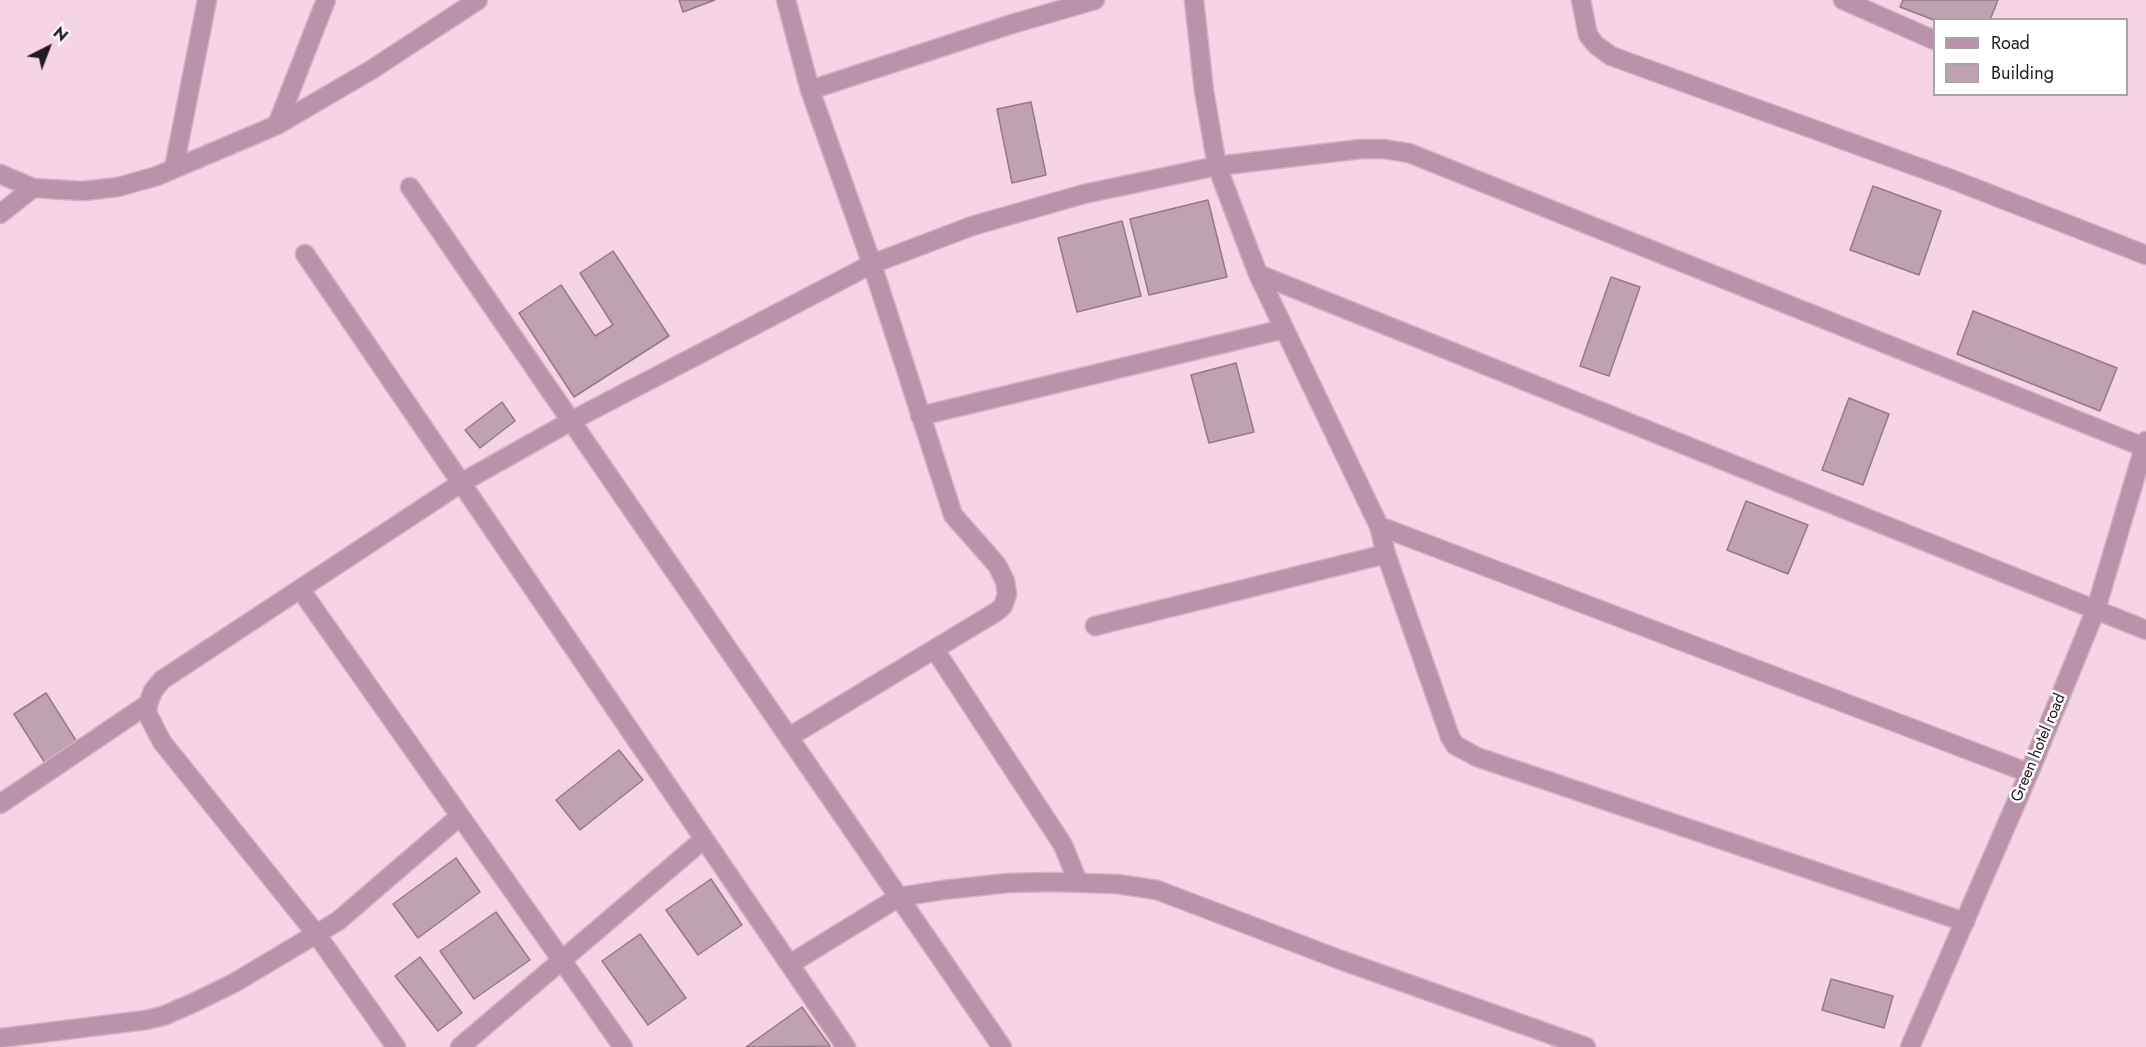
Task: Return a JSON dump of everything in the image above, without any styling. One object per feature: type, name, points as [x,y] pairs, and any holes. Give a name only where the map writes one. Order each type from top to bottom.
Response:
[{"type":"street","points":[[174,168],[207,0]]},
{"type":"street","points":[[277,125],[326,0]]},
{"type":"street","points":[[0,174],[33,188],[83,191],[118,187],[157,176],[277,125],[371,70],[478,0]]},
{"type":"street","points":[[786,0],[810,90],[872,264],[953,514],[997,566],[1005,581],[1007,594],[1003,606],[996,612],[789,737]]},
{"type":"street","points":[[810,90],[1012,24],[1095,0]]},
{"type":"street","points":[[1194,0],[1204,91],[1217,166],[1258,274],[1379,526],[1386,554],[1450,737],[1455,745],[1464,752],[1965,922]]},
{"type":"street","points":[[1581,0],[1588,35],[1596,45],[1611,56],[1951,179],[2146,255]]},
{"type":"street","points":[[1843,0],[1933,39]]},
{"type":"street","points":[[396,1047],[316,935],[162,742],[147,714],[153,691],[162,680],[461,483],[571,421],[872,264],[972,226],[1084,194],[1217,166],[1361,149],[1384,149],[1409,153],[2145,445]]},
{"type":"street","points":[[410,187],[1002,1047]]},
{"type":"street","points":[[0,214],[33,188]]},
{"type":"street","points":[[305,254],[846,1047]]},
{"type":"street","points":[[1258,274],[2146,630]]},
{"type":"street","points":[[920,416],[1284,329]]},
{"type":"street","name":"Green hotel road","points":[[1910,1047],[2029,773],[2096,609],[2145,445]]},
{"type":"street","points":[[1379,526],[2029,773]]},
{"type":"street","points":[[1095,626],[1386,554]]},
{"type":"street","points":[[300,589],[623,1047]]},
{"type":"street","points":[[935,650],[1063,845],[1078,882]]},
{"type":"street","points":[[0,804],[148,704]]},
{"type":"street","points":[[0,1038],[146,1020],[163,1016],[234,983],[338,921],[460,816]]},
{"type":"street","points":[[460,1047],[704,839]]},
{"type":"street","points":[[790,964],[899,897],[1008,883],[1117,884],[1157,890],[1338,959],[1586,1047]]},
{"type":"building","points":[[679,0],[715,0],[683,12]]},
{"type":"building","points":[[1903,0],[1998,0],[1991,18],[1933,20],[1900,7]]},
{"type":"building","points":[[1031,102],[1046,175],[1012,183],[997,109]]},
{"type":"building","points":[[1873,186],[1941,211],[1919,275],[1850,250]]},
{"type":"building","points":[[1208,200],[1227,277],[1149,295],[1130,219]]},
{"type":"building","points":[[1122,221],[1141,296],[1077,312],[1058,238]]},
{"type":"building","points":[[613,251],[669,336],[574,397],[519,313],[561,285],[595,336],[613,325],[580,273]]},
{"type":"building","points":[[1611,277],[1640,287],[1609,376],[1580,366]]},
{"type":"building","points":[[1973,311],[2117,368],[2100,411],[1957,354]]},
{"type":"building","points":[[1236,363],[1254,432],[1209,443],[1191,375]]},
{"type":"building","points":[[1849,398],[1889,414],[1863,485],[1822,470]]},
{"type":"building","points":[[502,402],[515,421],[480,448],[465,430]]},
{"type":"building","points":[[1746,501],[1808,525],[1788,574],[1727,550]]},
{"type":"building","points":[[46,693],[77,742],[45,763],[14,714]]},
{"type":"building","points":[[619,750],[643,780],[580,830],[556,800]]},
{"type":"building","points":[[456,858],[480,892],[418,938],[393,904]]},
{"type":"building","points":[[711,879],[742,925],[698,955],[666,910]]},
{"type":"building","points":[[496,912],[530,960],[474,999],[440,951]]},
{"type":"building","points":[[640,934],[686,998],[648,1025],[602,961]]},
{"type":"building","points":[[420,957],[462,1013],[438,1031],[395,976]]},
{"type":"building","points":[[1831,979],[1893,996],[1884,1028],[1822,1010]]},
{"type":"building","points":[[802,1007],[830,1046],[746,1047]]}]
